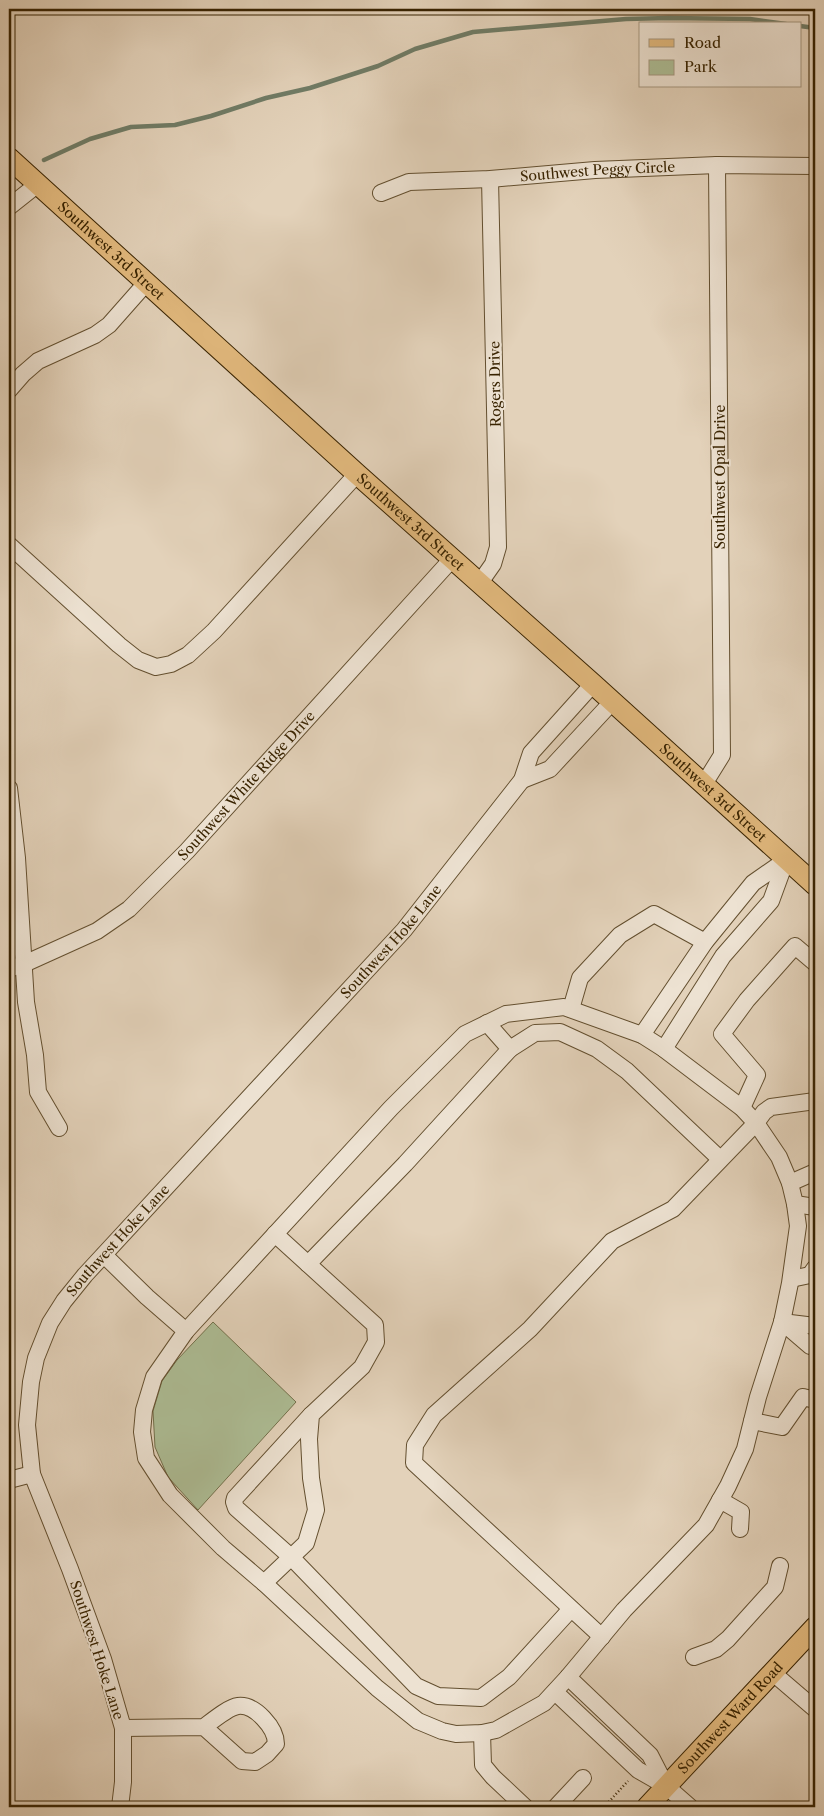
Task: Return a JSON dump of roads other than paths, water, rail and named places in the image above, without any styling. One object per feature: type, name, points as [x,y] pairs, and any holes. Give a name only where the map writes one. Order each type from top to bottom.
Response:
[{"type":"main road","name":"Southwest 3rd Street","points":[[9,158],[357,474],[815,885]]},
{"type":"main road","name":"Southwest Ward Road","points":[[647,1807],[815,1627]]},
{"type":"street","name":"Southwest Peggy Circle","points":[[381,193],[409,182],[490,179],[595,170],[717,165],[815,166]]},
{"type":"street","name":"Southwest Opal Drive","points":[[704,784],[722,755],[717,165]]},
{"type":"street","name":"Rogers Drive","points":[[479,584],[494,564],[498,547],[490,179]]},
{"type":"street","points":[[9,207],[38,184]]},
{"type":"street","points":[[9,390],[23,374],[38,362],[95,335],[109,325],[146,282]]},
{"type":"street","points":[[9,545],[138,660],[156,667],[171,664],[188,655],[214,631],[357,474]]},
{"type":"street","name":"Southwest White Ridge Drive","points":[[17,967],[97,931],[129,909],[187,851],[452,559]]},
{"type":"street","name":"Southwest Hoke Lane","points":[[120,1807],[123,1782],[123,1728],[103,1659],[32,1474],[27,1425],[31,1382],[36,1358],[50,1323],[64,1301],[104,1255],[404,930],[522,780],[531,753],[593,684]]},
{"type":"street","points":[[522,780],[550,769],[612,702]]},
{"type":"street","points":[[9,788],[17,858],[17,967],[26,1002],[35,1056],[38,1092],[59,1128]]},
{"type":"street","points":[[642,1035],[704,942],[753,883],[786,860]]},
{"type":"street","points":[[664,1049],[724,956],[771,901],[786,860]]},
{"type":"street","points":[[571,1009],[580,978],[620,935],[654,914],[704,942]]},
{"type":"street","points":[[742,1108],[757,1075],[722,1034],[747,1000],[795,946],[815,963]]},
{"type":"street","points":[[564,1007],[642,1035],[664,1049],[742,1108],[756,1123],[779,1157],[790,1183],[798,1226],[791,1279],[782,1322],[758,1397],[745,1449],[706,1525],[629,1605],[544,1704],[496,1730],[482,1734],[456,1734],[442,1731],[418,1721],[377,1688],[264,1583],[223,1548],[170,1495],[146,1458],[142,1432],[143,1417],[154,1377],[186,1331],[391,1108],[465,1034],[506,1014],[564,1007]]},
{"type":"street","points":[[488,1023],[510,1049]]},
{"type":"street","points":[[308,1264],[405,1164],[510,1049],[534,1033],[560,1032],[597,1049],[627,1071],[720,1159]]},
{"type":"street","points":[[602,1637],[414,1463],[415,1445],[434,1415],[530,1328],[612,1241],[673,1209],[756,1123],[764,1112],[771,1107],[815,1101]]},
{"type":"street","points":[[790,1183],[815,1172]]},
{"type":"street","points":[[795,1204],[815,1207]]},
{"type":"street","points":[[275,1234],[375,1325],[376,1342],[362,1367],[312,1415],[235,1498],[236,1508],[291,1557],[416,1686],[438,1696],[481,1698],[510,1677],[571,1609]]},
{"type":"street","points":[[104,1255],[147,1297],[186,1331]]},
{"type":"street","points":[[791,1279],[814,1274]]},
{"type":"street","points":[[782,1322],[815,1326]]},
{"type":"street","points":[[782,1322],[810,1346],[815,1348]]},
{"type":"street","points":[[752,1421],[782,1427],[803,1397],[815,1400]]},
{"type":"street","points":[[264,1583],[306,1543],[316,1510],[311,1478],[309,1440],[312,1415]]},
{"type":"street","points":[[9,1480],[32,1474]]},
{"type":"street","points":[[720,1500],[741,1512],[740,1529]]},
{"type":"street","points":[[694,1657],[716,1649],[728,1639],[775,1587],[780,1566]]},
{"type":"street","points":[[773,1673],[815,1708]]},
{"type":"street","points":[[568,1677],[650,1755],[666,1786]]},
{"type":"street","points":[[555,1692],[638,1770],[666,1786],[690,1807]]},
{"type":"street","points":[[123,1728],[204,1726]]},
{"type":"street","points":[[482,1734],[484,1765],[493,1777],[525,1807]]},
{"type":"street","points":[[556,1807],[583,1778]]},
{"type":"waterway","points":[[44,160],[90,139],[131,127],[175,125],[211,116],[266,98],[310,88],[378,66],[415,49],[473,32],[626,19],[750,19],[772,22]]},
{"type":"waterway","points":[[802,26],[815,28]]}]
